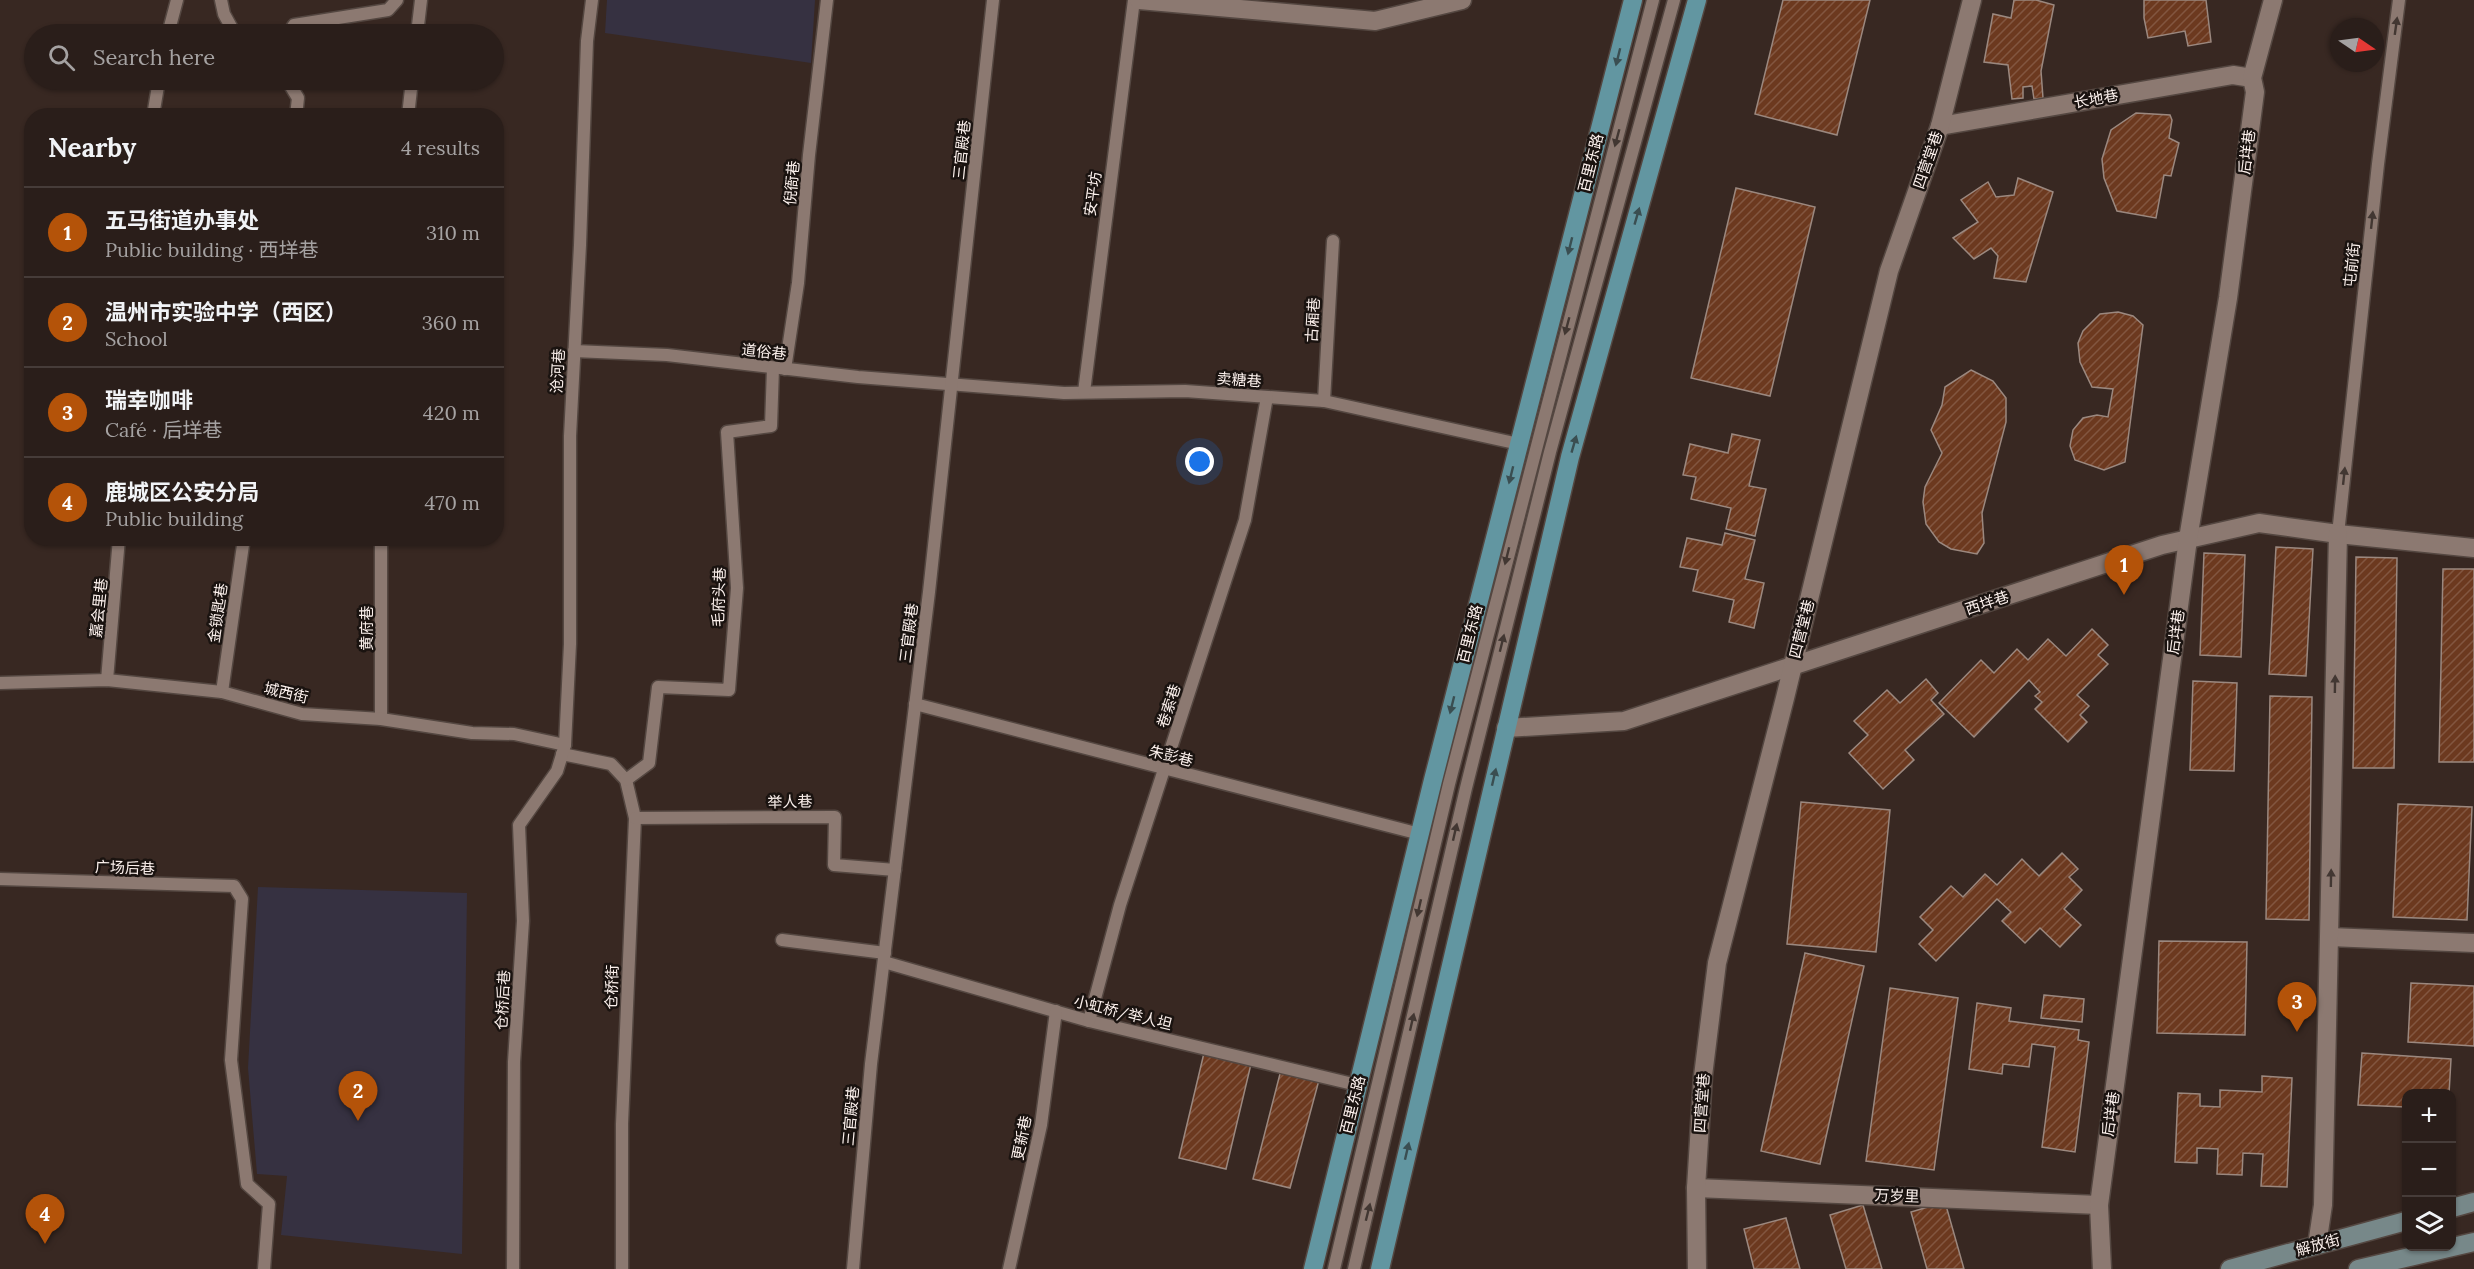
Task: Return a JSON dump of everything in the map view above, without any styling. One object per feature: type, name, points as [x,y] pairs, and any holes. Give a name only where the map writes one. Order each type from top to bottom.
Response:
[{"type":"main road","points":[[1380,1269],[1570,457],[1697,0]]},
{"type":"main road","name":"百里东路","points":[[1313,1269],[1628,1]]},
{"type":"main road","points":[[2456,1207],[2474,1202]]},
{"type":"main road","name":"解放街","points":[[2230,1269],[2402,1222]]},
{"type":"main road","points":[[2358,1269],[2410,1263],[2474,1242]]},
{"type":"street","points":[[1138,0],[1375,21],[1462,0]]},
{"type":"street","name":"四营堂巷","points":[[1697,1269],[1696,1188],[1703,1076],[1717,963],[1889,271],[1940,126],[1972,0]]},
{"type":"street","name":"后垟巷","points":[[2102,1269],[2099,1205],[2188,539],[2228,298],[2255,92],[2252,78],[2274,0]]},
{"type":"street","name":"长地巷","points":[[1940,126],[2233,75],[2252,78]]},
{"type":"street","name":"西垟巷","points":[[1506,728],[1624,721],[2162,545],[2259,523],[2338,534],[2474,548]]},
{"type":"street","points":[[2317,1245],[2323,1205],[2338,534]]},
{"type":"street","points":[[2330,937],[2474,943]]},
{"type":"street","name":"万岁里","points":[[1696,1188],[2099,1205]]},
{"type":"lane","points":[[171,24],[177,0]]},
{"type":"lane","points":[[221,0],[224,14],[230,24]]},
{"type":"lane","points":[[300,24],[388,10],[397,0]]},
{"type":"lane","points":[[418,24],[421,0]]},
{"type":"lane","name":"沧河巷","points":[[564,749],[570,644],[570,436],[587,40],[592,0]]},
{"type":"lane","name":"倪衙巷","points":[[779,368],[798,283],[809,156],[827,0]]},
{"type":"lane","name":"三官殿巷","points":[[853,1269],[871,1064],[952,383],[993,0]]},
{"type":"lane","name":"安平坊","points":[[1084,392],[1134,0]]},
{"type":"lane","points":[[1334,1269],[1449,784],[1653,0]]},
{"type":"lane","points":[[1354,1269],[1466,788],[1547,463],[1674,0]]},
{"type":"lane","name":"屯前街","points":[[2338,534],[2376,175],[2399,0]]},
{"type":"lane","points":[[154,108],[157,90]]},
{"type":"lane","points":[[293,90],[298,98],[297,108]]},
{"type":"lane","points":[[409,108],[411,90]]},
{"type":"lane","name":"古厢巷","points":[[1324,401],[1333,241]]},
{"type":"lane","name":"道俗巷","points":[[574,351],[667,355],[858,377],[952,383]]},
{"type":"lane","name":"毛府头巷","points":[[626,780],[649,763],[658,687],[729,690],[737,588],[728,432],[771,426],[779,368]]},
{"type":"lane","name":"卖糖巷","points":[[952,383],[1064,393],[1185,391],[1324,401],[1519,444]]},
{"type":"lane","name":"卷索巷","points":[[1089,1021],[1120,905],[1245,520],[1267,397]]},
{"type":"lane","name":"嘉会里巷","points":[[107,680],[118,546]]},
{"type":"lane","name":"金锁匙巷","points":[[222,692],[243,546]]},
{"type":"lane","name":"黄府巷","points":[[381,546],[381,718]]},
{"type":"lane","name":"城西街","points":[[0,683],[107,680],[222,692],[302,714],[381,718],[472,733],[514,734],[564,749]]},
{"type":"lane","name":"朱彭巷","points":[[915,704],[1420,834]]},
{"type":"lane","points":[[564,749],[611,764],[626,780]]},
{"type":"lane","name":"仓桥后巷","points":[[513,1269],[514,1062],[523,921],[519,825],[557,771],[564,749]]},
{"type":"lane","name":"仓桥街","points":[[622,1269],[622,1124],[636,818],[626,780]]},
{"type":"lane","name":"举人巷","points":[[636,818],[835,817],[834,864],[895,870]]},
{"type":"lane","name":"广场后巷","points":[[0,879],[234,886],[242,899],[231,1060],[247,1184],[269,1204],[264,1269]]},
{"type":"lane","name":"小虹桥/举人坦","points":[[782,940],[884,957],[1089,1021],[1357,1085]]},
{"type":"lane","name":"更新巷","points":[[1009,1269],[1041,1125],[1056,1011]]},
{"type":"shaded area","points":[[607,0],[815,0],[811,63],[605,33]]},
{"type":"shaded area","points":[[258,887],[467,893],[462,1254],[281,1235],[287,1176],[257,1174],[248,1068]]},
{"type":"building","points":[[1783,0],[1870,0],[1837,135],[1755,114]]},
{"type":"building","points":[[2014,0],[2036,0],[2054,5],[2041,71],[2043,98],[2034,99],[2032,86],[2023,87],[2023,98],[2012,99],[2008,65],[1984,62],[1993,14],[2011,18]]},
{"type":"building","points":[[2144,0],[2206,0],[2211,42],[2188,46],[2185,31],[2148,38],[2144,18]]},
{"type":"building","points":[[2136,113],[2170,115],[2172,120],[2169,138],[2179,143],[2171,176],[2164,175],[2156,218],[2117,211],[2104,178],[2102,159],[2111,130]]},
{"type":"building","points":[[2018,178],[2053,192],[2026,282],[1994,278],[1998,256],[1991,248],[1974,259],[1953,238],[1978,222],[1961,200],[1988,182],[1996,197],[2014,195]]},
{"type":"building","points":[[1736,188],[1815,207],[1770,396],[1691,378]]},
{"type":"building","points":[[2118,312],[2133,316],[2143,325],[2125,462],[2104,470],[2075,460],[2070,446],[2073,430],[2083,418],[2097,415],[2108,417],[2113,389],[2092,387],[2080,362],[2078,343],[2083,331],[2100,314]]},
{"type":"building","points":[[1971,370],[1993,381],[2006,398],[2006,422],[1982,513],[1984,543],[1977,554],[1951,549],[1939,542],[1926,524],[1923,502],[1925,487],[1942,453],[1931,430],[1942,405],[1945,387]]},
{"type":"building","points":[[1732,434],[1760,440],[1749,486],[1766,489],[1755,536],[1726,529],[1731,508],[1691,499],[1696,477],[1683,475],[1690,444],[1728,453]]},
{"type":"building","points":[[1725,533],[1755,540],[1745,579],[1764,583],[1754,628],[1729,622],[1734,600],[1693,591],[1698,570],[1680,567],[1687,538],[1722,545]]},
{"type":"building","points":[[2276,547],[2313,549],[2306,676],[2269,674]]},
{"type":"building","points":[[2204,553],[2245,555],[2241,657],[2200,655]]},
{"type":"building","points":[[2356,557],[2397,558],[2394,768],[2353,768]]},
{"type":"building","points":[[2443,569],[2474,569],[2474,762],[2439,762]]},
{"type":"building","points":[[2092,629],[2108,645],[2098,655],[2108,664],[2077,695],[2089,706],[2080,715],[2087,722],[2068,742],[2035,709],[2042,702],[2035,696],[2040,692],[2029,680],[1974,737],[1939,703],[1981,660],[1994,673],[2017,649],[2028,660],[2048,639],[2066,656]]},
{"type":"building","points":[[1926,679],[1938,693],[1931,700],[1944,714],[1905,750],[1914,760],[1883,789],[1849,753],[1868,735],[1854,721],[1887,690],[1900,703]]},
{"type":"building","points":[[2193,681],[2237,683],[2234,771],[2190,770]]},
{"type":"building","points":[[2270,696],[2312,697],[2309,920],[2266,919]]},
{"type":"building","points":[[1801,802],[1890,810],[1876,952],[1787,944]]},
{"type":"building","points":[[2398,804],[2472,807],[2467,920],[2393,917]]},
{"type":"building","points":[[2062,853],[2078,869],[2069,877],[2082,890],[2064,909],[2081,925],[2060,947],[2040,928],[2025,943],[2002,921],[2011,912],[1997,899],[1936,961],[1919,944],[1933,930],[1920,917],[1951,886],[1963,897],[1985,874],[1997,885],[2022,859],[2039,876]]},
{"type":"building","points":[[2159,941],[2247,942],[2245,1035],[2157,1033]]},
{"type":"building","points":[[1805,953],[1864,966],[1820,1164],[1761,1151]]},
{"type":"building","points":[[2411,983],[2474,986],[2474,1046],[2408,1042]]},
{"type":"building","points":[[1890,988],[1958,998],[1934,1170],[1866,1161]]},
{"type":"building","points":[[2044,995],[2084,999],[2082,1022],[2041,1018]]},
{"type":"building","points":[[1977,1003],[2011,1008],[2009,1021],[2079,1030],[2078,1040],[2089,1042],[2075,1152],[2042,1147],[2055,1047],[2032,1044],[2029,1067],[2003,1064],[2002,1074],[1969,1069]]},
{"type":"building","points":[[1204,1053],[1251,1064],[1226,1169],[1179,1158]]},
{"type":"building","points":[[2362,1053],[2451,1059],[2449,1089],[2402,1089],[2402,1107],[2358,1105]]},
{"type":"building","points":[[1281,1070],[1319,1080],[1290,1188],[1253,1179]]},
{"type":"building","points":[[2262,1076],[2292,1078],[2287,1187],[2261,1186],[2263,1154],[2243,1153],[2242,1175],[2217,1174],[2218,1149],[2197,1148],[2197,1163],[2175,1162],[2178,1093],[2200,1094],[2200,1106],[2220,1107],[2220,1090],[2262,1092]]},
{"type":"building","points":[[1945,1202],[1964,1269],[1927,1269],[1911,1212]]},
{"type":"building","points":[[1863,1205],[1882,1269],[1846,1269],[1830,1215]]},
{"type":"building","points":[[1786,1218],[1800,1269],[1754,1269],[1744,1229]]},
{"type":"place","name":"五马街道办事处","points":[[2124,595]]},
{"type":"place","name":"瑞幸咖啡","points":[[2297,1032]]},
{"type":"place","name":"温州市实验中学（西区）","points":[[358,1121]]},
{"type":"place","name":"鹿城区公安分局","points":[[45,1244]]}]
